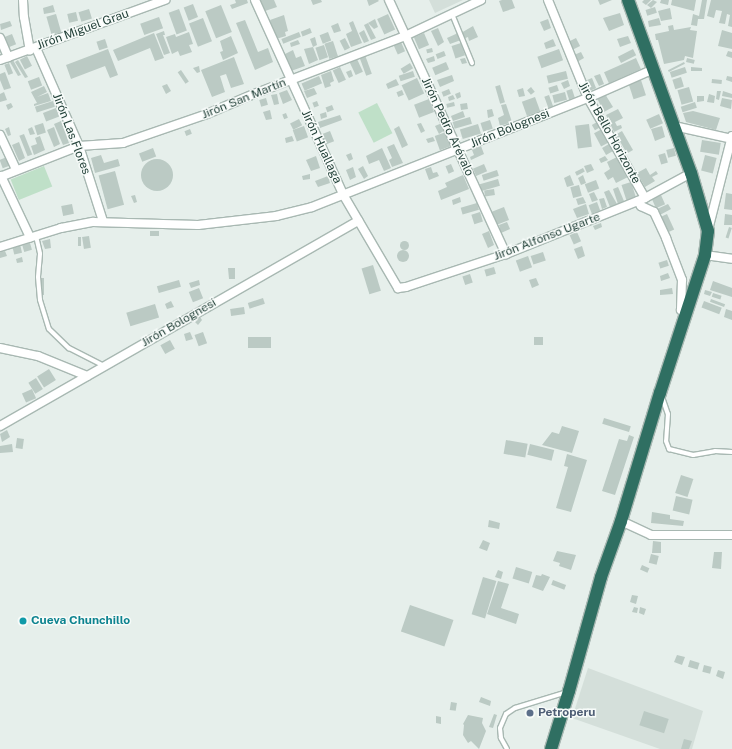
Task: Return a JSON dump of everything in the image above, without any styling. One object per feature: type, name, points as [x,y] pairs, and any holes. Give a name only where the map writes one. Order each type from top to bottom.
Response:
[{"type":"highway","points":[[550,749],[569,691],[601,577],[621,521],[660,393],[706,255],[708,231],[691,173],[628,0]]},
{"type":"street","name":"Jirón Las Flores","points":[[23,0],[24,17],[33,49],[79,146],[103,221]]},
{"type":"street","name":"Jirón Miguel Grau","points":[[4,58],[33,49],[165,0]]},
{"type":"street","name":"Jirón Huallaga","points":[[255,0],[290,81],[344,196],[398,288]]},
{"type":"street","name":"Jirón Pedro Arévalo","points":[[389,0],[506,254]]},
{"type":"street","name":"Jirón San Martín","points":[[1,176],[79,146],[123,143],[207,114],[405,36],[481,0]]},
{"type":"street","name":"Jirón Bello Horizonte","points":[[548,0],[588,98],[642,199],[641,206],[654,212],[666,238],[682,280],[681,310],[686,316]]},
{"type":"street","points":[[0,38],[4,58]]},
{"type":"street","name":"Jirón Bolognesi","points":[[0,247],[61,228],[103,221],[198,225],[276,216],[312,207],[344,196],[588,98],[654,69]]},
{"type":"street","points":[[674,126],[732,138],[708,231]]},
{"type":"street","points":[[0,135],[16,170]]},
{"type":"street","name":"Jirón Alfonso Ugarte","points":[[398,288],[406,288],[506,254],[642,199],[691,173]]},
{"type":"street","points":[[1,176],[33,237]]},
{"type":"street","name":"Jirón Bolognesi","points":[[0,426],[358,221]]},
{"type":"street","points":[[706,255],[732,259]]},
{"type":"street","points":[[0,348],[38,356],[87,376]]},
{"type":"street","points":[[621,521],[651,535],[732,535]]},
{"type":"lane","points":[[452,14],[472,63]]},
{"type":"lane","points":[[33,237],[40,254],[38,277],[40,300],[49,330],[73,351],[104,366]]},
{"type":"lane","points":[[660,393],[667,409],[666,441],[670,449],[693,454],[715,451],[732,452]]},
{"type":"lane","points":[[507,749],[501,738],[500,728],[506,714],[515,708],[569,691]]},
{"type":"shaded area","points":[[429,0],[463,0],[435,13]]},
{"type":"shaded area","points":[[588,668],[703,711],[692,749],[660,749],[572,718]]},
{"type":"green space","points":[[377,103],[392,133],[374,143],[358,113]]},
{"type":"green space","points":[[44,166],[52,186],[19,200],[11,179]]},
{"type":"building","points":[[235,0],[247,0],[248,3],[232,9],[230,5],[236,3]]},
{"type":"building","points":[[260,0],[274,0],[277,7],[265,11]]},
{"type":"building","points":[[311,0],[321,0],[322,2],[313,5]]},
{"type":"building","points":[[367,0],[378,0],[379,1],[369,6]]},
{"type":"building","points":[[512,0],[515,8],[503,12],[499,1]]},
{"type":"building","points":[[598,0],[612,0],[600,5]]},
{"type":"building","points":[[644,0],[651,0],[646,5],[642,2]]},
{"type":"building","points":[[653,0],[657,2],[651,8],[647,5]]},
{"type":"building","points":[[661,0],[669,0],[668,5],[660,3]]},
{"type":"building","points":[[672,0],[696,0],[694,11],[671,5]]},
{"type":"building","points":[[702,0],[707,0],[704,19],[698,19],[697,26],[691,25],[693,14],[699,16]]},
{"type":"building","points":[[711,0],[732,0],[732,27],[728,26],[730,15],[727,14],[725,24],[719,23],[722,11],[716,10],[714,18],[707,16]]},
{"type":"building","points":[[193,4],[198,17],[189,21],[184,8]]},
{"type":"building","points":[[53,5],[55,12],[44,14],[43,8]]},
{"type":"building","points":[[221,5],[232,32],[216,38],[205,11]]},
{"type":"building","points":[[655,7],[657,13],[647,16],[645,10]]},
{"type":"building","points":[[670,8],[672,19],[661,21],[658,11]]},
{"type":"building","points":[[89,9],[92,19],[81,22],[78,12]]},
{"type":"building","points":[[179,9],[187,31],[177,34],[169,13]]},
{"type":"building","points":[[76,12],[78,21],[69,23],[67,14]]},
{"type":"building","points":[[620,13],[624,25],[609,31],[603,18]]},
{"type":"building","points":[[56,14],[61,32],[52,35],[46,17]]},
{"type":"building","points":[[388,14],[395,29],[384,34],[377,19]]},
{"type":"building","points":[[284,15],[288,31],[285,32],[286,36],[276,39],[270,20]]},
{"type":"building","points":[[159,17],[163,28],[144,35],[140,24]]},
{"type":"building","points":[[203,18],[212,41],[198,47],[189,23]]},
{"type":"building","points":[[659,18],[661,25],[649,27],[648,21]]},
{"type":"building","points":[[375,19],[378,27],[374,29],[368,23]]},
{"type":"building","points":[[548,19],[551,28],[544,31],[540,22]]},
{"type":"building","points":[[245,20],[258,52],[268,48],[273,62],[255,70],[236,23]]},
{"type":"building","points":[[10,21],[12,26],[1,30],[0,24]]},
{"type":"building","points":[[353,21],[362,43],[351,47],[346,34],[352,31],[349,23]]},
{"type":"building","points":[[338,23],[341,31],[334,33],[331,26]]},
{"type":"building","points":[[368,23],[376,38],[371,40],[364,25]]},
{"type":"building","points":[[673,25],[674,30],[691,27],[690,30],[697,31],[693,58],[685,56],[684,60],[664,64],[655,34],[669,31],[668,26]]},
{"type":"building","points":[[473,26],[478,37],[469,41],[468,37],[463,39],[461,33]]},
{"type":"building","points":[[310,28],[312,33],[303,36],[301,32]]},
{"type":"building","points":[[438,28],[444,42],[438,46],[431,31]]},
{"type":"building","points":[[364,30],[369,41],[364,43],[359,33]]},
{"type":"building","points":[[722,30],[732,33],[732,49],[718,46]]},
{"type":"building","points":[[164,31],[165,35],[163,35],[170,53],[164,55],[156,34]]},
{"type":"building","points":[[189,32],[193,44],[189,45],[192,52],[180,56],[178,51],[172,54],[166,37],[175,34],[176,37]]},
{"type":"building","points":[[299,32],[301,37],[283,44],[281,39]]},
{"type":"building","points":[[328,32],[331,40],[323,44],[320,35]]},
{"type":"building","points":[[154,33],[164,58],[155,61],[150,48],[118,61],[113,50]]},
{"type":"building","points":[[424,33],[429,45],[419,49],[414,37]]},
{"type":"building","points":[[458,33],[461,40],[450,44],[447,38]]},
{"type":"building","points":[[12,34],[16,44],[9,47],[5,37]]},
{"type":"building","points":[[231,36],[238,53],[223,60],[220,52],[223,51],[220,41]]},
{"type":"building","points":[[628,36],[631,43],[620,47],[617,39]]},
{"type":"building","points":[[315,37],[317,45],[313,47],[310,39]]},
{"type":"building","points":[[345,38],[350,48],[345,51],[340,41]]},
{"type":"building","points":[[576,38],[580,46],[572,50],[568,42]]},
{"type":"building","points":[[105,39],[108,48],[99,50],[96,42]]},
{"type":"building","points":[[553,39],[556,46],[546,49],[544,43]]},
{"type":"building","points":[[298,40],[300,44],[291,47],[290,43]]},
{"type":"building","points":[[333,41],[338,56],[329,59],[324,44]]},
{"type":"building","points":[[401,42],[405,51],[398,54],[394,45]]},
{"type":"building","points":[[461,43],[465,55],[456,58],[451,46]]},
{"type":"building","points":[[324,45],[328,57],[319,60],[315,48]]},
{"type":"building","points":[[313,47],[318,60],[309,64],[304,49]]},
{"type":"building","points":[[432,48],[433,52],[427,53],[426,49]]},
{"type":"building","points":[[108,49],[118,75],[110,78],[105,66],[71,79],[66,65]]},
{"type":"building","points":[[559,49],[563,60],[541,68],[537,57]]},
{"type":"building","points":[[633,49],[636,55],[621,63],[618,57]]},
{"type":"building","points":[[293,50],[296,58],[301,56],[305,66],[291,71],[285,54]]},
{"type":"building","points":[[444,51],[446,56],[438,59],[436,54]]},
{"type":"building","points":[[728,51],[732,52],[732,58],[726,56]]},
{"type":"building","points":[[581,52],[584,58],[577,62],[574,55]]},
{"type":"building","points":[[365,55],[372,74],[366,76],[359,57]]},
{"type":"building","points":[[27,56],[32,66],[25,69],[20,60]]},
{"type":"building","points":[[434,56],[435,61],[428,63],[426,59]]},
{"type":"building","points":[[234,57],[244,84],[231,88],[226,74],[220,76],[225,92],[212,97],[201,70]]},
{"type":"building","points":[[465,58],[467,63],[462,64],[460,59]]},
{"type":"building","points":[[636,58],[641,69],[609,83],[604,72]]},
{"type":"building","points":[[687,58],[695,60],[694,64],[686,62]]},
{"type":"building","points":[[357,59],[363,72],[356,75],[350,62]]},
{"type":"building","points":[[13,60],[21,75],[18,76],[10,62]]},
{"type":"building","points":[[18,60],[28,77],[25,78],[15,62]]},
{"type":"building","points":[[446,62],[449,69],[435,75],[432,68]]},
{"type":"building","points":[[684,62],[685,64],[669,72],[668,70]]},
{"type":"building","points":[[9,63],[13,73],[8,75],[4,65]]},
{"type":"building","points":[[410,63],[413,68],[404,74],[401,69]]},
{"type":"building","points":[[199,66],[200,72],[197,73],[193,68]]},
{"type":"building","points":[[340,67],[346,80],[339,83],[333,70]]},
{"type":"building","points":[[685,67],[687,73],[672,78],[670,72]]},
{"type":"building","points":[[691,67],[702,68],[702,71],[691,71]]},
{"type":"building","points":[[181,70],[189,82],[186,84],[178,72]]},
{"type":"building","points":[[351,70],[353,76],[349,78],[346,72]]},
{"type":"building","points":[[331,71],[334,81],[330,83],[331,86],[325,88],[321,75]]},
{"type":"building","points":[[413,71],[415,77],[401,81],[399,76]]},
{"type":"building","points":[[566,71],[568,79],[549,84],[547,76]]},
{"type":"building","points":[[5,72],[11,88],[4,90],[0,80],[0,74]]},
{"type":"building","points":[[600,74],[604,84],[599,86],[594,76]]},
{"type":"building","points":[[452,75],[454,81],[440,87],[437,80]]},
{"type":"building","points":[[319,76],[322,83],[305,91],[302,83]]},
{"type":"building","points":[[727,76],[732,77],[732,82],[726,80]]},
{"type":"building","points":[[39,77],[42,85],[31,90],[28,81]]},
{"type":"building","points":[[681,77],[684,87],[675,89],[672,80]]},
{"type":"building","points":[[417,78],[424,93],[409,101],[402,85]]},
{"type":"building","points":[[592,78],[596,88],[589,91],[585,81]]},
{"type":"building","points":[[396,79],[399,85],[388,89],[386,84]]},
{"type":"building","points":[[712,79],[722,80],[722,84],[712,83]]},
{"type":"building","points":[[568,80],[570,86],[564,89],[561,83]]},
{"type":"building","points":[[641,80],[646,95],[634,99],[629,84]]},
{"type":"building","points":[[167,84],[171,91],[166,94],[162,86]]},
{"type":"building","points":[[500,85],[505,102],[500,104],[495,86]]},
{"type":"building","points":[[557,85],[559,91],[550,93],[548,88]]},
{"type":"building","points":[[44,86],[47,92],[37,97],[48,93],[51,101],[34,106],[34,104],[37,103],[31,92]]},
{"type":"building","points":[[531,87],[535,92],[531,95],[527,90]]},
{"type":"building","points":[[689,87],[693,101],[682,105],[677,90]]},
{"type":"building","points":[[314,88],[317,94],[307,98],[304,91]]},
{"type":"building","points":[[523,88],[525,96],[519,97],[517,90]]},
{"type":"building","points":[[449,89],[451,94],[443,97],[442,92]]},
{"type":"building","points":[[572,89],[575,98],[569,99],[566,91]]},
{"type":"building","points":[[287,90],[292,100],[283,104],[279,93]]},
{"type":"building","points":[[402,90],[404,95],[398,97],[396,92]]},
{"type":"building","points":[[717,91],[721,91],[719,100],[716,99]]},
{"type":"building","points":[[723,91],[732,94],[732,98],[722,96]]},
{"type":"building","points":[[4,92],[7,100],[0,102],[0,94]]},
{"type":"building","points":[[460,92],[461,97],[457,99],[455,94]]},
{"type":"building","points":[[565,92],[567,100],[554,103],[552,95]]},
{"type":"building","points":[[277,94],[279,104],[274,105],[271,95]]},
{"type":"building","points":[[605,94],[613,107],[604,112],[597,98]]},
{"type":"building","points":[[709,94],[715,96],[714,103],[707,102]]},
{"type":"building","points":[[453,95],[455,99],[449,101],[448,97]]},
{"type":"building","points":[[549,95],[553,106],[548,108],[544,97]]},
{"type":"building","points":[[697,96],[704,96],[704,101],[697,102]]},
{"type":"building","points":[[535,97],[540,111],[527,116],[522,102]]},
{"type":"building","points":[[266,98],[268,105],[261,107],[259,100]]},
{"type":"building","points":[[722,98],[732,100],[731,109],[720,106]]},
{"type":"building","points":[[429,99],[434,112],[419,118],[414,105]]},
{"type":"building","points":[[53,101],[55,107],[37,113],[35,107]]},
{"type":"building","points":[[317,101],[319,106],[314,108],[312,103]]},
{"type":"building","points":[[454,102],[455,106],[447,108],[446,104]]},
{"type":"building","points":[[695,102],[697,108],[683,112],[681,107]]},
{"type":"building","points":[[11,103],[13,107],[8,110],[6,105]]},
{"type":"building","points":[[467,103],[468,109],[461,110],[460,104]]},
{"type":"building","points":[[506,104],[512,122],[500,126],[498,118],[504,115],[501,105]]},
{"type":"building","points":[[332,105],[334,110],[327,112],[326,108]]},
{"type":"building","points":[[56,108],[59,116],[46,121],[43,113]]},
{"type":"building","points":[[492,109],[494,116],[488,118],[487,110]]},
{"type":"building","points":[[618,109],[623,118],[615,122],[617,126],[621,125],[622,128],[614,132],[606,115]]},
{"type":"building","points":[[270,110],[272,119],[266,120],[263,112]]},
{"type":"building","points":[[463,111],[465,117],[453,121],[451,116]]},
{"type":"building","points":[[693,111],[720,118],[716,130],[686,122],[683,113]]},
{"type":"building","points":[[326,112],[327,117],[321,119],[320,114]]},
{"type":"building","points":[[286,113],[288,118],[284,119],[282,114]]},
{"type":"building","points":[[659,114],[663,123],[650,129],[646,120]]},
{"type":"building","points":[[340,115],[342,120],[320,128],[318,122]]},
{"type":"building","points":[[470,117],[472,124],[455,129],[453,122]]},
{"type":"building","points":[[299,119],[302,125],[293,130],[290,124]]},
{"type":"building","points":[[490,120],[493,129],[483,132],[480,123]]},
{"type":"building","points":[[61,121],[69,143],[63,145],[54,124]]},
{"type":"building","points":[[597,122],[600,127],[595,130],[592,125]]},
{"type":"building","points":[[43,123],[46,133],[37,135],[34,126]]},
{"type":"building","points":[[421,123],[425,131],[421,133],[417,124]]},
{"type":"building","points":[[442,123],[445,130],[439,134],[435,126]]},
{"type":"building","points":[[478,124],[481,134],[463,139],[460,130]]},
{"type":"building","points":[[589,124],[592,147],[578,149],[575,126]]},
{"type":"building","points":[[304,126],[308,137],[297,141],[293,130]]},
{"type":"building","points":[[399,126],[408,145],[402,148],[394,129]]},
{"type":"building","points":[[662,126],[665,137],[655,141],[651,129]]},
{"type":"building","points":[[9,127],[11,135],[8,136],[5,129]]},
{"type":"building","points":[[32,127],[35,134],[30,135],[28,129]]},
{"type":"building","points":[[54,127],[60,144],[54,147],[47,130]]},
{"type":"building","points":[[190,129],[192,134],[186,136],[184,131]]},
{"type":"building","points":[[602,129],[609,142],[601,146],[594,133]]},
{"type":"building","points":[[330,131],[334,141],[326,145],[322,134]]},
{"type":"building","points":[[622,131],[633,150],[627,154],[616,134]]},
{"type":"building","points":[[446,132],[451,146],[440,150],[435,136]]},
{"type":"building","points":[[24,134],[32,154],[28,156],[19,136]]},
{"type":"building","points":[[40,136],[45,150],[34,155],[31,146],[37,144],[35,138]]},
{"type":"building","points":[[292,136],[294,141],[286,143],[285,138]]},
{"type":"building","points":[[433,137],[435,141],[428,143],[426,139]]},
{"type":"building","points":[[702,140],[721,143],[719,155],[700,152]]},
{"type":"building","points":[[19,142],[25,158],[19,161],[12,145]]},
{"type":"building","points":[[394,144],[403,163],[392,167],[389,160],[392,158],[387,147]]},
{"type":"building","points":[[609,144],[613,151],[606,155],[602,148]]},
{"type":"building","points":[[481,146],[484,154],[471,160],[470,157],[474,155],[472,150]]},
{"type":"building","points":[[153,148],[156,156],[142,162],[139,153]]},
{"type":"building","points":[[382,148],[391,168],[384,171],[379,160],[369,164],[366,156]]},
{"type":"building","points":[[674,148],[676,156],[668,158],[666,150]]},
{"type":"building","points":[[351,153],[353,159],[349,161],[346,155]]},
{"type":"building","points":[[665,153],[668,163],[661,165],[658,155]]},
{"type":"building","points":[[101,155],[104,163],[118,159],[120,166],[95,173],[91,158]]},
{"type":"building","points":[[705,155],[717,158],[713,173],[701,171]]},
{"type":"building","points":[[316,156],[320,168],[311,171],[306,160]]},
{"type":"building","points":[[605,156],[608,160],[601,163],[599,159]]},
{"type":"building","points":[[7,157],[10,165],[3,168],[0,160]]},
{"type":"building","points":[[617,157],[628,177],[616,183],[613,177],[608,180],[604,173],[610,169],[607,162]]},
{"type":"building","points":[[154,159],[160,159],[170,166],[173,175],[172,181],[166,188],[160,191],[154,191],[144,184],[141,178],[141,172],[148,162]]},
{"type":"building","points":[[451,164],[454,171],[449,174],[445,166]]},
{"type":"building","points":[[484,164],[487,171],[476,176],[473,169]]},
{"type":"building","points":[[591,164],[594,170],[587,173],[584,166]]},
{"type":"building","points":[[363,166],[368,176],[364,179],[358,169]]},
{"type":"building","points":[[353,167],[356,177],[350,180],[346,170]]},
{"type":"building","points":[[431,167],[433,173],[437,172],[439,176],[429,180],[425,169]]},
{"type":"building","points":[[583,168],[585,172],[577,176],[575,172]]},
{"type":"building","points":[[646,168],[650,175],[656,171],[658,174],[652,177],[655,181],[645,187],[637,173]]},
{"type":"building","points":[[497,170],[499,176],[484,181],[482,175]]},
{"type":"building","points":[[115,171],[124,205],[108,209],[99,175]]},
{"type":"building","points":[[310,174],[310,179],[303,180],[302,176]]},
{"type":"building","points":[[463,175],[469,189],[441,200],[438,191],[447,187],[445,183]]},
{"type":"building","points":[[570,175],[574,185],[567,187],[564,178]]},
{"type":"building","points":[[583,175],[586,183],[581,185],[578,178]]},
{"type":"building","points":[[328,176],[330,183],[318,187],[315,181]]},
{"type":"building","points":[[498,179],[500,186],[482,191],[480,184]]},
{"type":"building","points":[[596,180],[599,188],[588,193],[585,184]]},
{"type":"building","points":[[631,182],[636,197],[626,200],[621,185]]},
{"type":"building","points":[[579,185],[582,196],[573,198],[570,187]]},
{"type":"building","points":[[618,187],[624,201],[618,204],[613,189]]},
{"type":"building","points":[[494,189],[495,195],[485,196],[484,191]]},
{"type":"building","points":[[609,190],[617,204],[610,207],[604,192]]},
{"type":"building","points":[[594,192],[598,200],[592,202],[589,194]]},
{"type":"building","points":[[726,193],[732,194],[732,210],[724,209]]},
{"type":"building","points":[[135,195],[137,202],[134,203],[131,196]]},
{"type":"building","points":[[661,195],[665,204],[656,208],[652,199]]},
{"type":"building","points":[[460,197],[461,202],[453,205],[452,200]]},
{"type":"building","points":[[583,197],[586,203],[578,205],[576,199]]},
{"type":"building","points":[[604,198],[607,207],[602,209],[599,199]]},
{"type":"building","points":[[597,202],[600,210],[592,214],[589,205]]},
{"type":"building","points":[[477,203],[479,210],[463,214],[461,208]]},
{"type":"building","points":[[72,204],[74,214],[63,216],[61,206]]},
{"type":"building","points":[[586,204],[589,214],[577,218],[573,209]]},
{"type":"building","points":[[668,204],[671,209],[658,216],[655,210]]},
{"type":"building","points":[[504,207],[509,220],[497,225],[492,212]]},
{"type":"building","points":[[480,212],[483,222],[474,224],[471,215]]},
{"type":"building","points":[[667,214],[674,229],[666,233],[659,218]]},
{"type":"building","points":[[725,214],[732,215],[732,225],[724,225]]},
{"type":"building","points":[[507,222],[510,229],[501,233],[499,225]]},
{"type":"building","points":[[601,223],[602,227],[595,230],[593,226]]},
{"type":"building","points":[[729,227],[732,228],[728,238],[726,237]]},
{"type":"building","points":[[150,231],[159,231],[159,236],[150,236]]},
{"type":"building","points":[[489,231],[494,245],[488,248],[482,234]]},
{"type":"building","points":[[577,232],[581,241],[574,244],[570,235]]},
{"type":"building","points":[[89,236],[91,248],[84,249],[82,237]]},
{"type":"building","points":[[78,237],[81,237],[81,246],[78,246]]},
{"type":"building","points":[[50,239],[51,248],[45,249],[42,241]]},
{"type":"building","points":[[404,240],[409,245],[404,250],[399,245]]},
{"type":"building","points":[[30,243],[32,250],[24,252],[22,245]]},
{"type":"building","points":[[20,244],[22,253],[14,255],[12,246]]},
{"type":"building","points":[[582,246],[585,256],[578,259],[574,249]]},
{"type":"building","points":[[403,250],[407,252],[409,256],[407,260],[403,262],[399,260],[397,256],[399,252]]},
{"type":"building","points":[[5,251],[7,256],[0,258],[0,252]]},
{"type":"building","points":[[543,252],[546,261],[533,265],[531,256]]},
{"type":"building","points":[[528,256],[532,267],[520,272],[516,260]]},
{"type":"building","points":[[22,257],[23,262],[17,263],[16,259]]},
{"type":"building","points":[[667,260],[669,266],[660,268],[658,263]]},
{"type":"building","points":[[373,265],[381,291],[369,294],[362,269]]},
{"type":"building","points":[[494,267],[496,274],[486,276],[484,270]]},
{"type":"building","points":[[228,268],[235,268],[235,279],[229,279]]},
{"type":"building","points":[[668,273],[670,278],[661,281],[660,276]]},
{"type":"building","points":[[470,274],[473,283],[465,285],[462,276]]},
{"type":"building","points":[[40,278],[44,278],[44,295],[40,295]]},
{"type":"building","points":[[536,278],[539,285],[532,288],[529,280]]},
{"type":"building","points":[[179,280],[181,287],[159,293],[157,286]]},
{"type":"building","points":[[199,280],[200,285],[191,288],[189,283]]},
{"type":"building","points":[[713,281],[732,288],[732,297],[710,290]]},
{"type":"building","points":[[199,288],[203,298],[193,302],[189,292]]},
{"type":"building","points":[[672,288],[673,294],[660,295],[660,290]]},
{"type":"building","points":[[705,290],[712,292],[710,296],[704,294]]},
{"type":"building","points":[[713,293],[722,296],[720,300],[712,297]]},
{"type":"building","points":[[263,298],[265,304],[250,309],[248,303]]},
{"type":"building","points":[[711,299],[725,304],[724,307],[710,302]]},
{"type":"building","points":[[171,301],[174,307],[167,309],[165,304]]},
{"type":"building","points":[[704,301],[722,308],[719,314],[701,308]]},
{"type":"building","points":[[155,304],[159,317],[130,326],[126,313]]},
{"type":"building","points":[[244,307],[245,314],[231,316],[230,309]]},
{"type":"building","points":[[726,309],[732,311],[732,320],[724,317]]},
{"type":"building","points":[[200,317],[202,320],[198,325],[195,322]]},
{"type":"building","points":[[190,332],[193,339],[186,341],[184,334]]},
{"type":"building","points":[[203,332],[207,343],[199,346],[195,335]]},
{"type":"building","points":[[248,337],[271,337],[271,348],[248,348]]},
{"type":"building","points":[[534,337],[543,337],[543,345],[534,345]]},
{"type":"building","points":[[170,340],[175,349],[165,354],[160,345]]},
{"type":"building","points":[[49,369],[56,380],[44,387],[37,376]]},
{"type":"building","points":[[36,378],[43,389],[35,394],[28,383]]},
{"type":"building","points":[[32,389],[36,398],[26,403],[22,393]]},
{"type":"building","points":[[604,418],[631,426],[629,432],[602,424]]},
{"type":"building","points":[[562,426],[579,431],[572,453],[542,445],[552,432],[559,434]]},
{"type":"building","points":[[7,430],[10,437],[2,442],[0,434]]},
{"type":"building","points":[[629,435],[634,437],[615,495],[602,491],[619,439],[627,441]]},
{"type":"building","points":[[17,438],[24,439],[23,449],[16,448]]},
{"type":"building","points":[[506,440],[528,444],[525,458],[504,454]]},
{"type":"building","points":[[12,444],[13,452],[0,453],[0,446]]},
{"type":"building","points":[[530,444],[554,450],[552,461],[527,455]]},
{"type":"building","points":[[567,454],[587,460],[571,512],[556,508],[568,467],[564,466]]},
{"type":"building","points":[[681,475],[693,479],[687,497],[675,493]]},
{"type":"building","points":[[676,496],[693,500],[689,514],[673,511]]},
{"type":"building","points":[[652,512],[670,515],[670,519],[684,521],[683,526],[651,523]]},
{"type":"building","points":[[489,520],[500,523],[499,529],[488,527]]},
{"type":"building","points":[[483,540],[490,543],[487,551],[479,548]]},
{"type":"building","points":[[653,541],[661,542],[661,553],[652,553]]},
{"type":"building","points":[[557,551],[576,555],[571,570],[559,566],[560,563],[553,561]]},
{"type":"building","points":[[714,552],[722,552],[721,569],[712,568]]},
{"type":"building","points":[[651,554],[659,556],[657,565],[649,563]]},
{"type":"building","points":[[642,565],[649,568],[647,573],[640,570]]},
{"type":"building","points":[[516,567],[532,572],[529,583],[512,578]]},
{"type":"building","points":[[498,570],[503,572],[501,579],[495,577]]},
{"type":"building","points":[[542,574],[550,577],[543,591],[532,587],[536,575],[541,576]]},
{"type":"building","points":[[483,577],[496,581],[485,618],[472,614]]},
{"type":"building","points":[[553,580],[566,585],[564,590],[551,585]]},
{"type":"building","points":[[498,581],[509,584],[501,608],[519,614],[516,624],[487,614]]},
{"type":"building","points":[[632,595],[638,596],[636,604],[630,602]]},
{"type":"building","points":[[410,605],[453,620],[444,646],[401,631]]},
{"type":"building","points":[[634,607],[638,608],[637,613],[632,612]]},
{"type":"building","points":[[640,607],[646,609],[644,615],[639,613]]},
{"type":"building","points":[[677,655],[685,657],[682,665],[674,662]]},
{"type":"building","points":[[690,660],[700,663],[698,670],[688,667]]},
{"type":"building","points":[[704,665],[712,667],[710,674],[702,672]]},
{"type":"building","points":[[718,670],[725,672],[723,679],[716,676]]},
{"type":"building","points":[[481,697],[491,701],[490,706],[479,702]]},
{"type":"building","points":[[451,702],[457,703],[456,711],[450,710]]},
{"type":"building","points":[[644,711],[669,719],[664,733],[639,725]]},
{"type":"building","points":[[494,714],[497,715],[493,728],[489,727]]},
{"type":"building","points":[[468,715],[483,718],[482,723],[486,731],[479,749],[471,741],[468,743],[463,735],[463,724]]},
{"type":"building","points":[[436,716],[441,717],[441,724],[436,723]]},
{"type":"building","points":[[684,739],[692,741],[689,749],[681,749]]},
{"type":"place","name":"Cueva Chunchillo","points":[[23,621]]},
{"type":"place","name":"Petroperu","points":[[530,713]]}]
